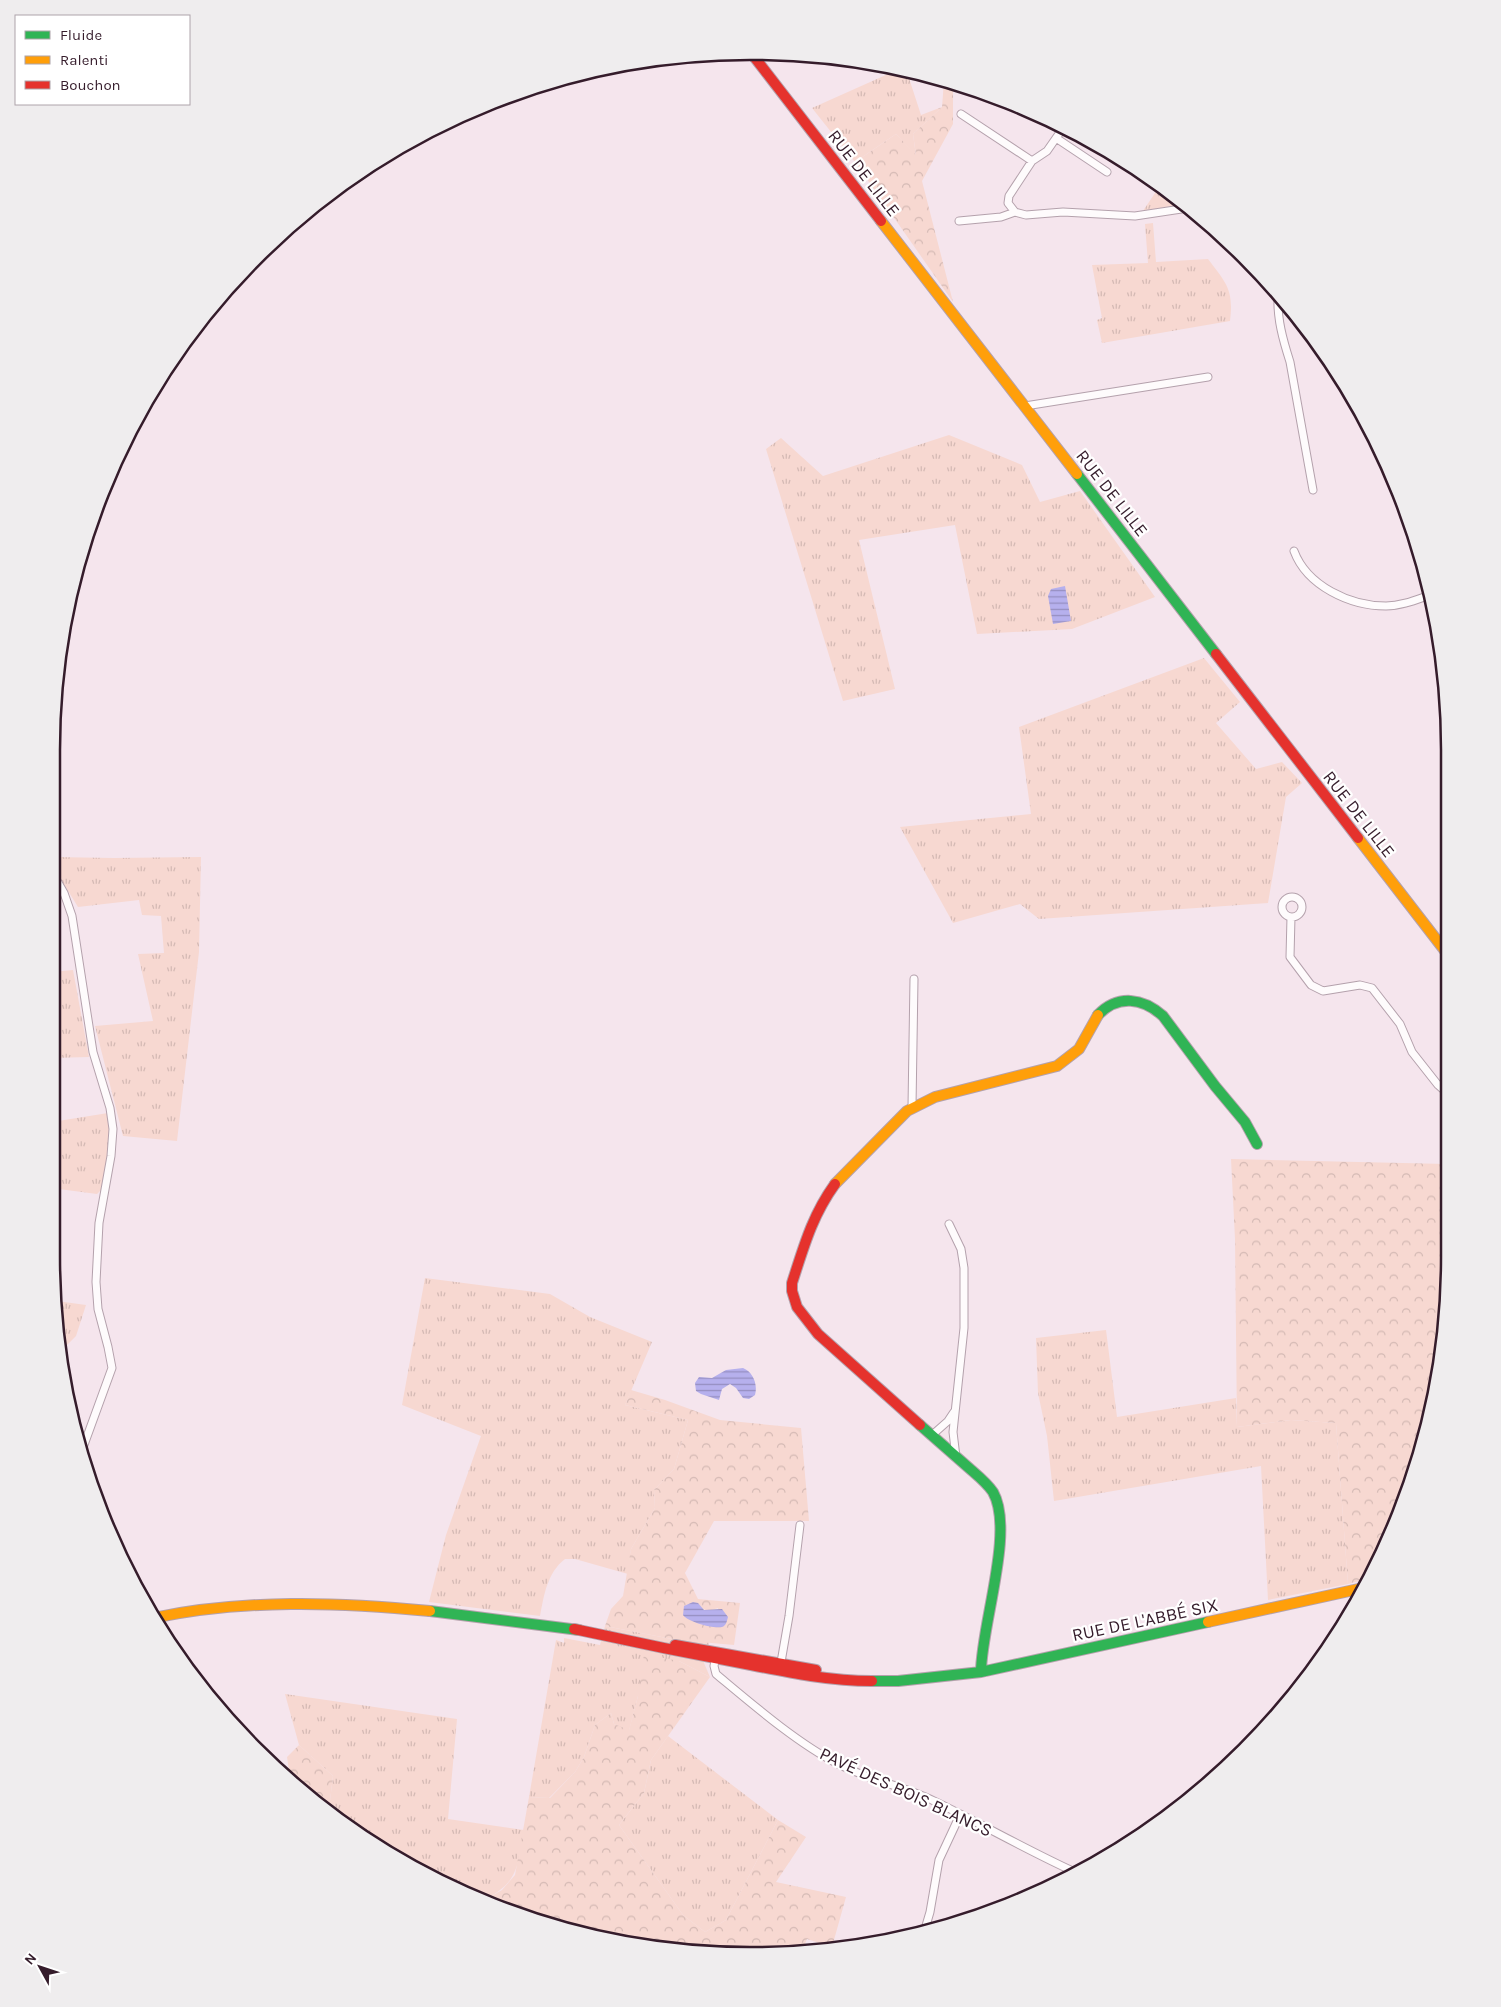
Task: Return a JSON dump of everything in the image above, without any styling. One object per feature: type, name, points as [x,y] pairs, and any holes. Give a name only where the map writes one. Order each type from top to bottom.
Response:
[{"type":"main road","name":"RUE DE LILLE","points":[[757,60],[1441,946]]},
{"type":"main road","points":[[981,1672],[981,1658],[994,1592],[999,1547],[1000,1515],[998,1504],[992,1491],[982,1480],[818,1334],[799,1310],[792,1289],[792,1280],[810,1226],[824,1199],[840,1178],[912,1107],[935,1097],[1057,1066],[1078,1050],[1095,1018],[1106,1007],[1123,1000],[1137,1000],[1149,1004],[1163,1016],[1215,1086],[1245,1122],[1257,1144]]},
{"type":"main road","name":"RUE DE L'ABBÉ SIX","points":[[162,1616],[207,1608],[240,1605],[306,1604],[430,1610],[574,1629],[811,1673],[932,1678],[981,1672],[1355,1590]]},
{"type":"street","points":[[961,114],[1032,161]]},
{"type":"street","points":[[1014,212],[1009,206],[1008,198],[1032,161],[1047,151],[1060,133]]},
{"type":"street","points":[[1056,138],[1107,172]]},
{"type":"street","points":[[959,221],[1001,217],[1014,212],[1026,215],[1063,212],[1135,216],[1179,209]]},
{"type":"street","points":[[1277,304],[1284,349],[1290,362],[1313,490]]},
{"type":"street","points":[[1025,406],[1208,378]]},
{"type":"street","points":[[1294,551],[1301,565],[1316,581],[1350,600],[1386,606],[1404,604],[1423,597]]},
{"type":"street","points":[[60,886],[72,916],[93,1052],[110,1108],[113,1129],[111,1156],[100,1218],[96,1282],[98,1309],[112,1368],[86,1440]]},
{"type":"street","points":[[1291,918],[1290,956],[1311,985],[1318,990],[1327,991],[1360,985],[1372,988],[1400,1024],[1412,1052],[1441,1088]]},
{"type":"street","points":[[912,1107],[914,979]]},
{"type":"street","points":[[949,1224],[961,1249],[964,1268],[964,1328],[953,1437],[956,1456]]},
{"type":"street","points":[[931,1436],[948,1422],[955,1410]]},
{"type":"street","points":[[781,1667],[800,1525]]},
{"type":"street","name":"PAVÉ DES BOIS BLANCS","points":[[716,1655],[714,1670],[716,1674],[820,1754],[846,1768],[923,1796],[1069,1869]]},
{"type":"street","points":[[927,1924],[939,1860],[960,1815]]},
{"type":"green space","points":[[888,74],[909,79],[921,115],[942,107],[913,134],[916,156],[896,134],[855,162],[812,108]]},
{"type":"green space","points":[[943,88],[953,91],[953,124],[922,181],[953,302],[855,162],[896,134],[916,155],[913,134],[942,107]]},
{"type":"green space","points":[[1156,192],[1174,206],[1143,211]]},
{"type":"green space","points":[[1153,223],[1156,262],[1208,259],[1220,274],[1230,294],[1230,321],[1102,343],[1097,320],[1102,318],[1092,265],[1148,263],[1145,224]]},
{"type":"green space","points":[[949,435],[1022,465],[1040,502],[1080,491],[1155,597],[1072,629],[977,634],[955,525],[859,540],[895,689],[843,701],[766,449],[781,438],[823,476]]},
{"type":"green space","points":[[1204,658],[1240,702],[1216,723],[1256,769],[1282,762],[1302,783],[1286,797],[1268,903],[1039,919],[1020,904],[953,923],[900,827],[1031,814],[1019,727]]},
{"type":"green space","points":[[60,857],[201,857],[199,952],[177,1141],[123,1136],[95,1026],[153,1021],[138,954],[164,953],[161,916],[142,915],[139,900],[78,907],[60,878]]},
{"type":"green space","points":[[73,970],[89,1057],[60,1058],[60,971]]},
{"type":"green space","points":[[108,1113],[110,1140],[102,1189],[97,1194],[60,1189],[60,1121]]},
{"type":"green space","points":[[1231,1159],[1441,1164],[1440,1302],[1428,1391],[1404,1478],[1388,1521],[1360,1581],[1348,1584],[1336,1423],[1291,1420],[1237,1427],[1235,1239]]},
{"type":"green space","points":[[425,1278],[550,1294],[590,1317],[652,1342],[625,1405],[688,1420],[674,1469],[654,1490],[655,1508],[631,1549],[628,1574],[575,1559],[565,1559],[550,1578],[540,1616],[429,1602],[446,1535],[481,1436],[402,1405]]},
{"type":"green space","points":[[61,1302],[86,1305],[76,1336],[66,1346]]},
{"type":"green space","points":[[1106,1330],[1117,1417],[1236,1398],[1237,1427],[1291,1420],[1336,1423],[1348,1584],[1268,1600],[1261,1466],[1054,1501],[1047,1436],[1038,1393],[1036,1338]]},
{"type":"green space","points":[[631,1390],[720,1420],[801,1428],[809,1521],[714,1521],[685,1573],[698,1599],[740,1603],[734,1645],[677,1640],[605,1626],[611,1609],[623,1596],[631,1549],[655,1508],[654,1490],[674,1469],[688,1420],[625,1405]],"holes":[[[701,1608],[708,1611],[718,1608],[720,1627],[692,1621]]]},
{"type":"green space","points":[[605,1626],[677,1640],[709,1642],[704,1663],[710,1677],[679,1661],[638,1696],[629,1731],[614,1724],[611,1713],[595,1725],[584,1757],[575,1772],[549,1798],[529,1797],[556,1640],[564,1643],[564,1638],[600,1645]]},
{"type":"green space","points":[[644,1654],[679,1661],[710,1677],[651,1760],[644,1793],[619,1825],[683,1915],[705,1932],[726,1920],[778,1820],[806,1837],[776,1882],[846,1897],[833,1942],[820,1943],[807,1939],[804,1945],[750,1947],[705,1946],[660,1941],[616,1934],[572,1923],[491,1896],[502,1890],[515,1875],[529,1797],[550,1798],[575,1772],[584,1757],[595,1725],[611,1713],[614,1724],[629,1730],[638,1696]]},
{"type":"green space","points":[[285,1694],[457,1719],[448,1819],[524,1830],[518,1862],[511,1878],[505,1886],[491,1896],[445,1876],[367,1831],[330,1804],[333,1776],[299,1745]]},
{"type":"green space","points":[[668,1736],[778,1820],[726,1920],[705,1932],[683,1915],[619,1825],[644,1793],[651,1760]]},
{"type":"green space","points":[[299,1745],[333,1776],[330,1804],[289,1770],[287,1757]]},
{"type":"shaded area","points":[[1065,586],[1071,621],[1053,624],[1048,596],[1051,589]]},
{"type":"shaded area","points":[[743,1368],[750,1372],[755,1383],[755,1395],[749,1399],[743,1398],[736,1388],[730,1384],[722,1389],[719,1400],[696,1391],[695,1383],[699,1377],[712,1378],[726,1370]]},
{"type":"shaded area","points":[[693,1602],[698,1603],[704,1610],[722,1609],[728,1617],[725,1624],[722,1627],[713,1627],[686,1618],[683,1615],[684,1606]]},
{"type":"traffic: fast","points":[[1077,474],[1216,654]]},
{"type":"traffic: fast","points":[[1098,1015],[1114,1004],[1130,1001],[1147,1005],[1163,1016],[1215,1086],[1245,1122],[1257,1144]]},
{"type":"traffic: fast","points":[[920,1425],[988,1485],[993,1492],[999,1509],[999,1554],[982,1653],[981,1672]]},
{"type":"traffic: fast","points":[[430,1611],[579,1630]]},
{"type":"traffic: fast","points":[[872,1681],[898,1681],[981,1672],[1208,1622]]},
{"type":"traffic: slow","points":[[881,221],[1077,474]]},
{"type":"traffic: slow","points":[[1358,838],[1441,946]]},
{"type":"traffic: slow","points":[[835,1184],[907,1111],[935,1097],[1057,1066],[1079,1049],[1098,1015]]},
{"type":"traffic: slow","points":[[1208,1622],[1355,1590]]},
{"type":"traffic: slow","points":[[162,1616],[222,1608],[291,1604],[326,1604],[430,1611]]},
{"type":"traffic: jam","points":[[757,60],[881,221]]},
{"type":"traffic: jam","points":[[1216,654],[1358,838]]},
{"type":"traffic: jam","points":[[835,1184],[814,1220],[792,1283],[792,1291],[797,1307],[818,1334],[920,1425]]},
{"type":"traffic: jam","points":[[574,1629],[796,1674],[841,1680],[872,1681]]},
{"type":"traffic: jam","points":[[675,1645],[816,1670]]}]
